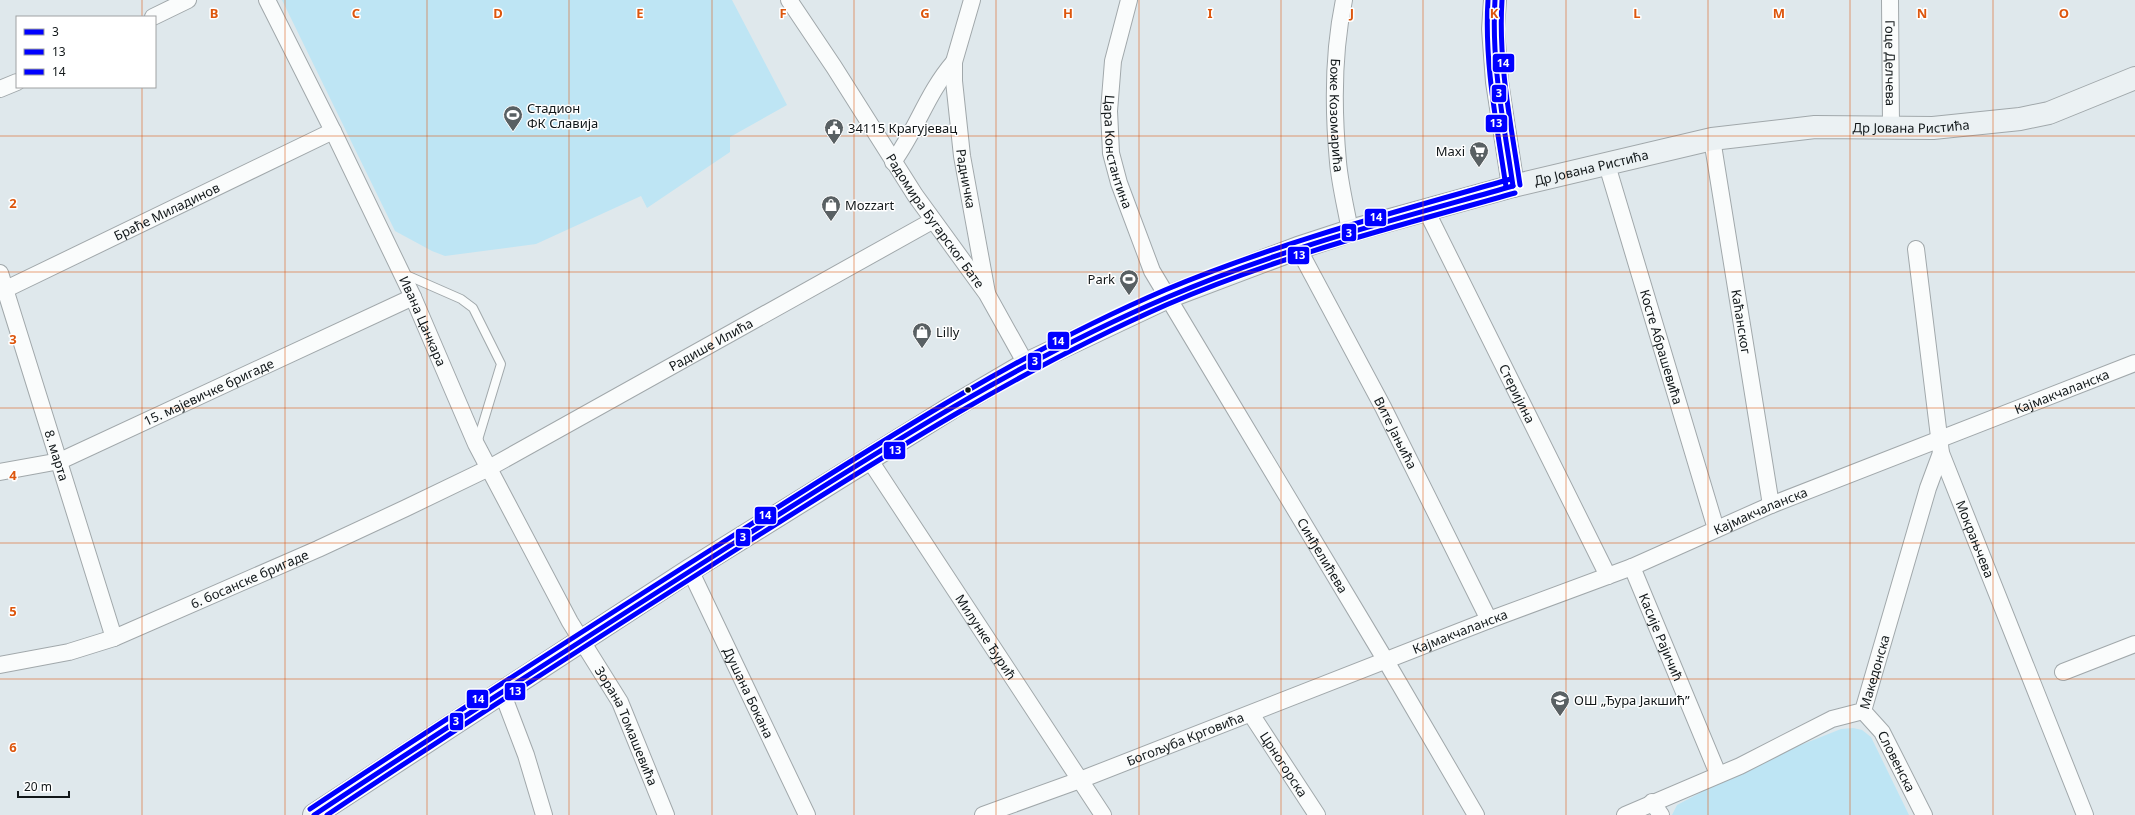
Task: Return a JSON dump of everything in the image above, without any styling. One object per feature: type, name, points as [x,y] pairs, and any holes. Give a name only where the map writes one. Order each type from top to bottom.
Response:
[{"type":"street","points":[[155,16],[188,0]]},
{"type":"street","name":"Ивана Цанкара","points":[[267,0],[334,131],[402,273],[476,444],[581,641]]},
{"type":"street","name":"Радомира Бугарског Бате","points":[[789,0],[834,67],[893,162],[932,221],[987,294],[1026,364]]},
{"type":"street","name":"Радничка","points":[[972,0],[954,62],[954,81],[962,156],[981,253],[987,294]]},
{"type":"street","name":"Цара Константина","points":[[1129,0],[1113,61],[1109,111],[1111,153],[1119,183],[1152,271],[1168,297]]},
{"type":"street","name":"Боже Козомарића","points":[[1344,0],[1334,94],[1338,163],[1350,231]]},
{"type":"street","points":[[1495,0],[1493,29],[1497,82],[1512,186]]},
{"type":"street","name":"Гоце Делчева","points":[[1890,0],[1891,126]]},
{"type":"street","name":"Радничка","points":[[893,162],[915,128],[932,91],[954,62]]},
{"type":"street","name":"Др Јована Ристића","points":[[314,815],[690,570],[951,408],[1026,364],[1168,297],[1298,248],[1350,231],[1512,186],[1607,165],[1712,138],[1815,127],[1891,126],[1933,128],[2020,119],[2049,113],[2135,78]]},
{"type":"street","points":[[0,90],[16,82]]},
{"type":"street","name":"Браће Миладинов","points":[[3,291],[334,131]]},
{"type":"street","name":"Каћанског","points":[[1712,138],[1771,506]]},
{"type":"street","name":"Косте Абрашевића","points":[[1607,165],[1716,529]]},
{"type":"street","name":"Стеријина","points":[[1426,210],[1608,576]]},
{"type":"street","name":"Радише Илића","points":[[489,468],[932,221]]},
{"type":"street","name":"Вите Јањића","points":[[1298,248],[1384,407],[1489,620]]},
{"type":"street","name":"Мокрањчева","points":[[1916,249],[1940,446],[2085,815]]},
{"type":"street","name":"8. марта","points":[[0,273],[3,291],[60,461],[114,638]]},
{"type":"street","name":"15. мајевичке бригаде","points":[[0,472],[60,461],[413,297]]},
{"type":"street","name":"Синђелићева","points":[[1168,297],[1386,661],[1476,815]]},
{"type":"street","name":"Кајмакчаланска","points":[[1386,661],[1489,620],[1632,567],[1771,506],[1940,446],[2135,363]]},
{"type":"street","name":"Македонска","points":[[1625,815],[1657,809],[1718,774],[1740,766],[1832,719],[1863,711],[1940,446]]},
{"type":"street","name":"Милунке Ђурић","points":[[869,459],[1103,815]]},
{"type":"street","name":"6. босанске бригаде","points":[[0,665],[70,652],[114,638],[318,549],[489,468]]},
{"type":"street","name":"Касије Рајичић","points":[[1632,567],[1718,774]]},
{"type":"street","name":"Душана Бокана","points":[[690,570],[807,815]]},
{"type":"street","name":"Зорана Томашевића","points":[[581,641],[620,702],[666,815]]},
{"type":"street","points":[[2063,672],[2135,644]]},
{"type":"street","name":"Богољуба Крговића","points":[[983,815],[1080,780],[1386,661]]},
{"type":"street","points":[[502,692],[526,755],[544,815]]},
{"type":"street","name":"Словенска","points":[[1863,711],[1882,732],[1924,815]]},
{"type":"street","name":"Црногорска","points":[[1251,714],[1317,815]]},
{"type":"lane","points":[[402,273],[461,299],[474,308],[501,364],[476,444]]},
{"type":"shaded area","points":[[282,0],[732,0],[787,105],[730,137],[730,152],[647,208],[641,196],[536,244],[445,256],[432,251],[395,231]]},
{"type":"shaded area","points":[[1853,728],[1862,730],[1871,737],[1909,815],[1672,815],[1677,805],[1760,761],[1841,729]]},
{"type":"transit line","name":"13","points":[[1488,0],[1487,24],[1492,94],[1506,187]]},
{"type":"transit line","name":"3","points":[[1495,0],[1494,24],[1499,93],[1513,186]]},
{"type":"transit line","name":"14","points":[[1502,0],[1501,24],[1506,93],[1520,185]]},
{"type":"transit line","name":"14","points":[[310,809],[525,668],[845,465],[949,401],[1055,342],[1165,290],[1250,257],[1336,229],[1511,179]]},
{"type":"transit line","name":"3","points":[[314,815],[529,674],[899,439],[1004,378],[1058,349],[1112,322],[1168,297],[1252,264],[1295,249],[1513,186]]},
{"type":"transit line","name":"13","points":[[327,815],[537,677],[901,446],[1058,357],[1111,330],[1166,305],[1251,271],[1339,243],[1515,193]]},
{"type":"place","name":"Стадион ФК Славија","points":[[513,132]]},
{"type":"place","name":"34115 Крагујевац","points":[[834,145]]},
{"type":"place","name":"Maxi","points":[[1479,168]]},
{"type":"place","name":"Mozzart","points":[[831,222]]},
{"type":"place","name":"Park","points":[[1129,296]]},
{"type":"place","name":"Lilly","points":[[922,349]]},
{"type":"place","name":"ОШ „Ђура Јакшић”","points":[[1560,717]]}]
